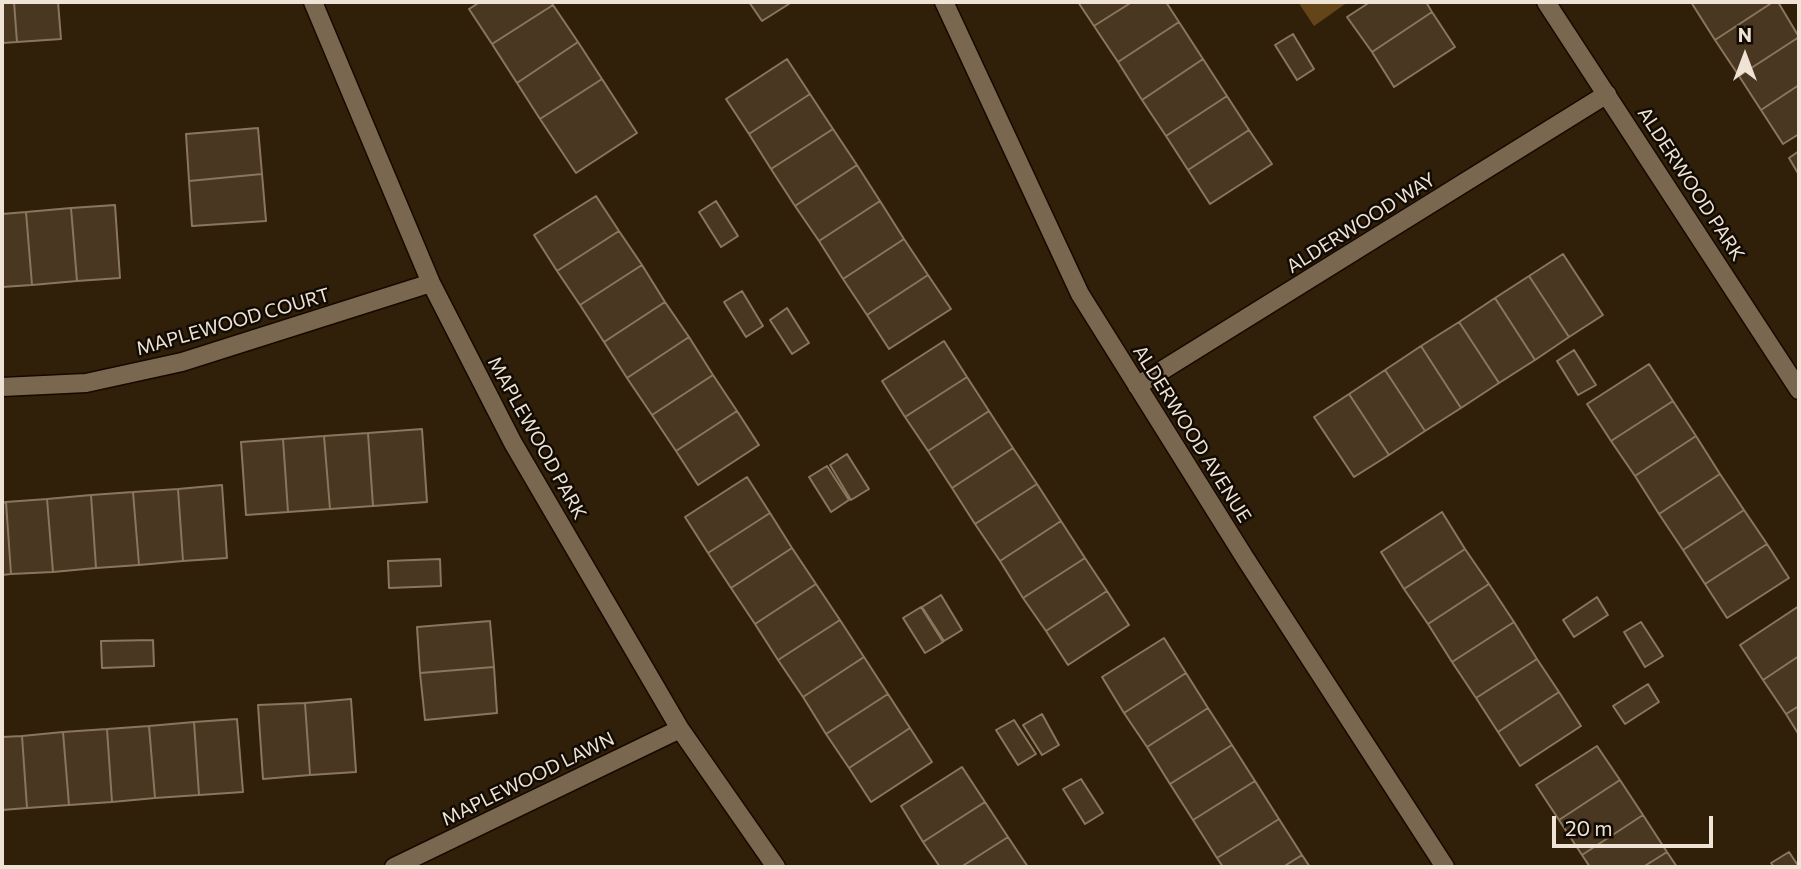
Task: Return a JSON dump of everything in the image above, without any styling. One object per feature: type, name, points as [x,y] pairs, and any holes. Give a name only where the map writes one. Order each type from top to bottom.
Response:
[{"type":"street","name":"MAPLEWOOD PARK","points":[[313,2],[431,283],[513,443],[680,730],[776,867]]},
{"type":"street","name":"ALDERWOOD AVENUE","points":[[944,2],[1080,294],[1445,867]]},
{"type":"street","name":"ALDERWOOD PARK","points":[[1546,2],[1799,390]]},
{"type":"street","name":"ALDERWOOD WAY","points":[[1137,386],[1607,94]]},
{"type":"street","name":"MAPLEWOOD COURT","points":[[2,387],[86,383],[182,362],[431,283]]},
{"type":"street","name":"MAPLEWOOD LAWN","points":[[394,867],[680,730]]},
{"type":"shaded area","points":[[1298,2],[1348,2],[1314,26]]},
{"type":"building","points":[[2,2],[14,2],[17,42],[2,43]]},
{"type":"building","points":[[14,2],[58,2],[61,39],[17,42]]},
{"type":"building","points":[[480,2],[551,2],[553,5],[492,44],[469,9]]},
{"type":"building","points":[[749,2],[792,2],[762,21]]},
{"type":"building","points":[[1078,2],[1132,2],[1094,26]]},
{"type":"building","points":[[1132,2],[1166,2],[1179,22],[1118,62],[1094,26]]},
{"type":"building","points":[[1370,2],[1426,2],[1432,12],[1372,52],[1347,17]]},
{"type":"building","points":[[1691,2],[1773,2],[1715,40]]},
{"type":"building","points":[[1773,2],[1778,2],[1799,37],[1739,76],[1715,40]]},
{"type":"building","points":[[553,5],[578,42],[517,83],[492,44]]},
{"type":"building","points":[[1432,12],[1455,47],[1394,87],[1372,52]]},
{"type":"building","points":[[1179,22],[1203,59],[1142,100],[1118,62]]},
{"type":"building","points":[[1293,34],[1314,69],[1297,80],[1275,45]]},
{"type":"building","points":[[1799,37],[1799,85],[1761,110],[1739,76]]},
{"type":"building","points":[[578,42],[602,79],[540,119],[517,83]]},
{"type":"building","points":[[787,59],[810,94],[749,134],[726,99]]},
{"type":"building","points":[[1203,59],[1227,96],[1166,136],[1142,100]]},
{"type":"building","points":[[602,79],[637,133],[576,173],[540,119]]},
{"type":"building","points":[[1799,85],[1799,134],[1783,144],[1761,110]]},
{"type":"building","points":[[810,94],[833,129],[771,169],[749,134]]},
{"type":"building","points":[[1227,96],[1249,130],[1188,170],[1166,136]]},
{"type":"building","points":[[258,128],[262,174],[189,181],[186,134]]},
{"type":"building","points":[[833,129],[857,165],[795,206],[771,169]]},
{"type":"building","points":[[1249,130],[1272,164],[1210,204],[1188,170]]},
{"type":"building","points":[[1799,151],[1799,175],[1789,158]]},
{"type":"building","points":[[857,165],[880,201],[819,241],[795,206]]},
{"type":"building","points":[[262,174],[266,221],[192,226],[189,181]]},
{"type":"building","points":[[596,196],[619,231],[557,271],[534,235]]},
{"type":"building","points":[[716,201],[738,236],[721,247],[699,212]]},
{"type":"building","points":[[880,201],[904,239],[843,279],[819,241]]},
{"type":"building","points":[[115,205],[120,278],[77,281],[71,208]]},
{"type":"building","points":[[71,208],[77,281],[32,285],[26,212]]},
{"type":"building","points":[[26,212],[32,285],[2,287],[2,214]]},
{"type":"building","points":[[619,231],[642,265],[580,305],[557,271]]},
{"type":"building","points":[[904,239],[928,275],[867,315],[843,279]]},
{"type":"building","points":[[1563,254],[1603,315],[1569,337],[1529,276]]},
{"type":"building","points":[[642,265],[665,302],[604,342],[580,305]]},
{"type":"building","points":[[928,275],[951,309],[889,349],[867,315]]},
{"type":"building","points":[[1529,276],[1569,337],[1535,360],[1495,298]]},
{"type":"building","points":[[742,291],[763,326],[746,337],[724,302]]},
{"type":"building","points":[[1495,298],[1535,360],[1499,383],[1459,322]]},
{"type":"building","points":[[665,302],[689,337],[627,378],[604,342]]},
{"type":"building","points":[[787,308],[809,343],[792,354],[770,320]]},
{"type":"building","points":[[1459,322],[1499,383],[1461,408],[1421,346]]},
{"type":"building","points":[[689,337],[713,375],[652,415],[627,378]]},
{"type":"building","points":[[944,341],[967,377],[905,417],[882,381]]},
{"type":"building","points":[[1421,346],[1461,408],[1425,431],[1385,370]]},
{"type":"building","points":[[1574,350],[1596,385],[1578,395],[1557,361]]},
{"type":"building","points":[[1649,364],[1673,401],[1611,441],[1587,404]]},
{"type":"building","points":[[1385,370],[1425,431],[1389,455],[1349,394]]},
{"type":"building","points":[[713,375],[737,411],[676,451],[652,415]]},
{"type":"building","points":[[967,377],[989,411],[928,451],[905,417]]},
{"type":"building","points":[[1349,394],[1389,455],[1354,477],[1314,417]]},
{"type":"building","points":[[1673,401],[1696,436],[1635,476],[1611,441]]},
{"type":"building","points":[[737,411],[759,445],[698,485],[676,451]]},
{"type":"building","points":[[989,411],[1013,448],[952,488],[928,451]]},
{"type":"building","points":[[422,429],[427,502],[373,506],[368,433]]},
{"type":"building","points":[[368,433],[373,506],[330,509],[324,436]]},
{"type":"building","points":[[324,436],[330,509],[288,512],[283,439]]},
{"type":"building","points":[[1696,436],[1720,474],[1659,514],[1635,476]]},
{"type":"building","points":[[283,439],[288,512],[246,515],[241,442]]},
{"type":"building","points":[[1013,448],[1037,484],[975,524],[952,488]]},
{"type":"building","points":[[847,454],[869,489],[851,500],[830,465]]},
{"type":"building","points":[[827,466],[849,500],[831,512],[809,477]]},
{"type":"building","points":[[1720,474],[1744,510],[1683,550],[1659,514]]},
{"type":"building","points":[[747,477],[770,513],[708,553],[685,517]]},
{"type":"building","points":[[1037,484],[1061,521],[1000,561],[975,524]]},
{"type":"building","points":[[222,485],[227,558],[183,561],[178,489]]},
{"type":"building","points":[[178,489],[183,561],[139,565],[133,492]]},
{"type":"building","points":[[133,492],[139,565],[96,568],[91,495]]},
{"type":"building","points":[[91,495],[96,568],[53,572],[47,499]]},
{"type":"building","points":[[47,499],[53,572],[11,574],[6,502]]},
{"type":"building","points":[[6,502],[11,574],[2,575],[2,503]]},
{"type":"building","points":[[1744,510],[1767,544],[1705,584],[1683,550]]},
{"type":"building","points":[[1442,512],[1465,549],[1404,589],[1381,552]]},
{"type":"building","points":[[770,513],[792,548],[731,588],[708,553]]},
{"type":"building","points":[[1061,521],[1085,558],[1023,598],[1000,561]]},
{"type":"building","points":[[1767,544],[1789,578],[1727,618],[1705,584]]},
{"type":"building","points":[[792,548],[816,584],[755,624],[731,588]]},
{"type":"building","points":[[1465,549],[1489,584],[1428,624],[1404,589]]},
{"type":"building","points":[[1085,558],[1107,591],[1046,631],[1023,598]]},
{"type":"building","points":[[440,559],[441,586],[389,588],[388,561]]},
{"type":"building","points":[[816,584],[840,620],[778,660],[755,624]]},
{"type":"building","points":[[1489,584],[1514,622],[1452,662],[1428,624]]},
{"type":"building","points":[[1107,591],[1129,625],[1068,665],[1046,631]]},
{"type":"building","points":[[941,595],[962,630],[944,641],[922,607]]},
{"type":"building","points":[[1597,597],[1608,615],[1574,637],[1563,620]]},
{"type":"building","points":[[1799,606],[1799,656],[1763,680],[1740,645]]},
{"type":"building","points":[[921,607],[943,642],[925,653],[903,618]]},
{"type":"building","points":[[840,620],[864,657],[803,697],[778,660]]},
{"type":"building","points":[[490,621],[494,667],[420,673],[417,627]]},
{"type":"building","points":[[1514,622],[1537,659],[1476,698],[1452,662]]},
{"type":"building","points":[[1641,622],[1663,656],[1645,667],[1624,632]]},
{"type":"building","points":[[1164,638],[1186,673],[1124,713],[1102,677]]},
{"type":"building","points":[[153,640],[154,666],[102,668],[101,641]]},
{"type":"building","points":[[1799,656],[1799,706],[1786,714],[1763,680]]},
{"type":"building","points":[[864,657],[888,694],[826,734],[803,697]]},
{"type":"building","points":[[1537,659],[1559,692],[1498,732],[1476,698]]},
{"type":"building","points":[[494,667],[497,713],[425,720],[420,673]]},
{"type":"building","points":[[1186,673],[1208,708],[1147,747],[1124,713]]},
{"type":"building","points":[[1648,684],[1659,702],[1625,724],[1613,706]]},
{"type":"building","points":[[1559,692],[1581,726],[1520,766],[1498,732]]},
{"type":"building","points":[[888,694],[910,728],[849,768],[826,734]]},
{"type":"building","points":[[351,699],[356,772],[310,775],[305,703]]},
{"type":"building","points":[[305,703],[310,775],[263,779],[258,705]]},
{"type":"building","points":[[1799,706],[1799,735],[1786,714]]},
{"type":"building","points":[[1208,708],[1232,745],[1170,784],[1147,747]]},
{"type":"building","points":[[1042,714],[1059,745],[1042,755],[1023,725]]},
{"type":"building","points":[[237,719],[243,792],[199,795],[194,722]]},
{"type":"building","points":[[1014,720],[1036,754],[1018,765],[996,730]]},
{"type":"building","points":[[194,722],[199,795],[155,798],[149,726]]},
{"type":"building","points":[[149,726],[155,798],[112,802],[107,729]]},
{"type":"building","points":[[910,728],[932,762],[871,802],[849,768]]},
{"type":"building","points":[[107,729],[112,802],[69,805],[63,732]]},
{"type":"building","points":[[63,732],[69,805],[27,808],[22,736]]},
{"type":"building","points":[[22,736],[27,808],[2,810],[2,737]]},
{"type":"building","points":[[1232,745],[1255,781],[1193,820],[1170,784]]},
{"type":"building","points":[[1597,746],[1620,780],[1559,820],[1536,785]]},
{"type":"building","points":[[962,767],[985,802],[923,842],[901,806]]},
{"type":"building","points":[[1081,779],[1103,813],[1085,824],[1063,789]]},
{"type":"building","points":[[1620,780],[1643,815],[1582,855],[1559,820]]},
{"type":"building","points":[[1255,781],[1279,819],[1217,858],[1193,820]]},
{"type":"building","points":[[985,802],[1008,837],[961,867],[940,867],[923,842]]},
{"type":"building","points":[[1643,815],[1667,852],[1643,867],[1590,867],[1582,855]]},
{"type":"building","points":[[1279,819],[1302,855],[1283,867],[1223,867],[1217,858]]},
{"type":"building","points":[[1008,837],[1028,867],[961,867]]},
{"type":"building","points":[[1667,852],[1677,867],[1643,867]]},
{"type":"building","points":[[1789,852],[1799,867],[1774,867],[1771,863]]},
{"type":"building","points":[[1302,855],[1310,867],[1283,867]]}]
